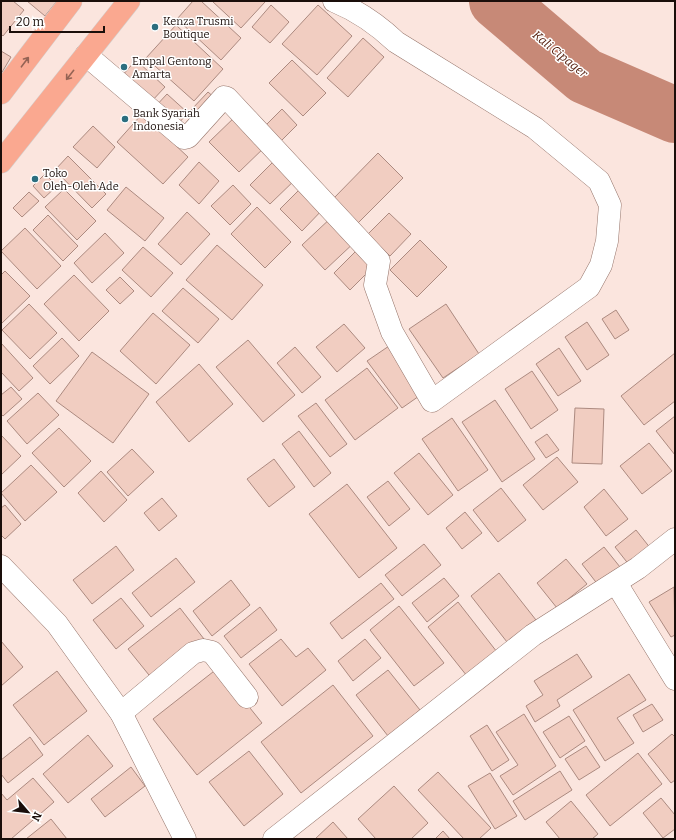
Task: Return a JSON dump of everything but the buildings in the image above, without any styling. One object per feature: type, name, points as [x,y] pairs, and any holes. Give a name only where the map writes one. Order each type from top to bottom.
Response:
[{"type":"highway","points":[[1,93],[71,1]]},
{"type":"highway","points":[[1,162],[129,1]]},
{"type":"street","points":[[86,55],[184,138],[188,137],[224,97],[227,98],[379,260],[375,285],[392,332],[432,401],[589,287],[601,265],[607,240],[610,205],[599,181],[535,128],[396,42],[378,26],[356,10],[334,1]]},
{"type":"street","points":[[274,839],[533,635],[616,583],[675,539]]},
{"type":"street","points":[[1,566],[57,624],[121,713],[185,839]]},
{"type":"street","points":[[616,583],[675,679]]},
{"type":"street","points":[[121,713],[193,653],[203,650],[212,652],[247,697]]},
{"type":"waterway","name":"Kali Cipager","points":[[497,1],[585,76],[675,115]]},
{"type":"place","name":"Kenza Trusmi Boutique","points":[[155,27]]},
{"type":"place","name":"Empal Gentong Amarta","points":[[124,67]]},
{"type":"place","name":"Bank Syariah Indonesia","points":[[125,119]]},
{"type":"place","name":"Toko Oleh-Oleh Ade","points":[[35,179]]}]
